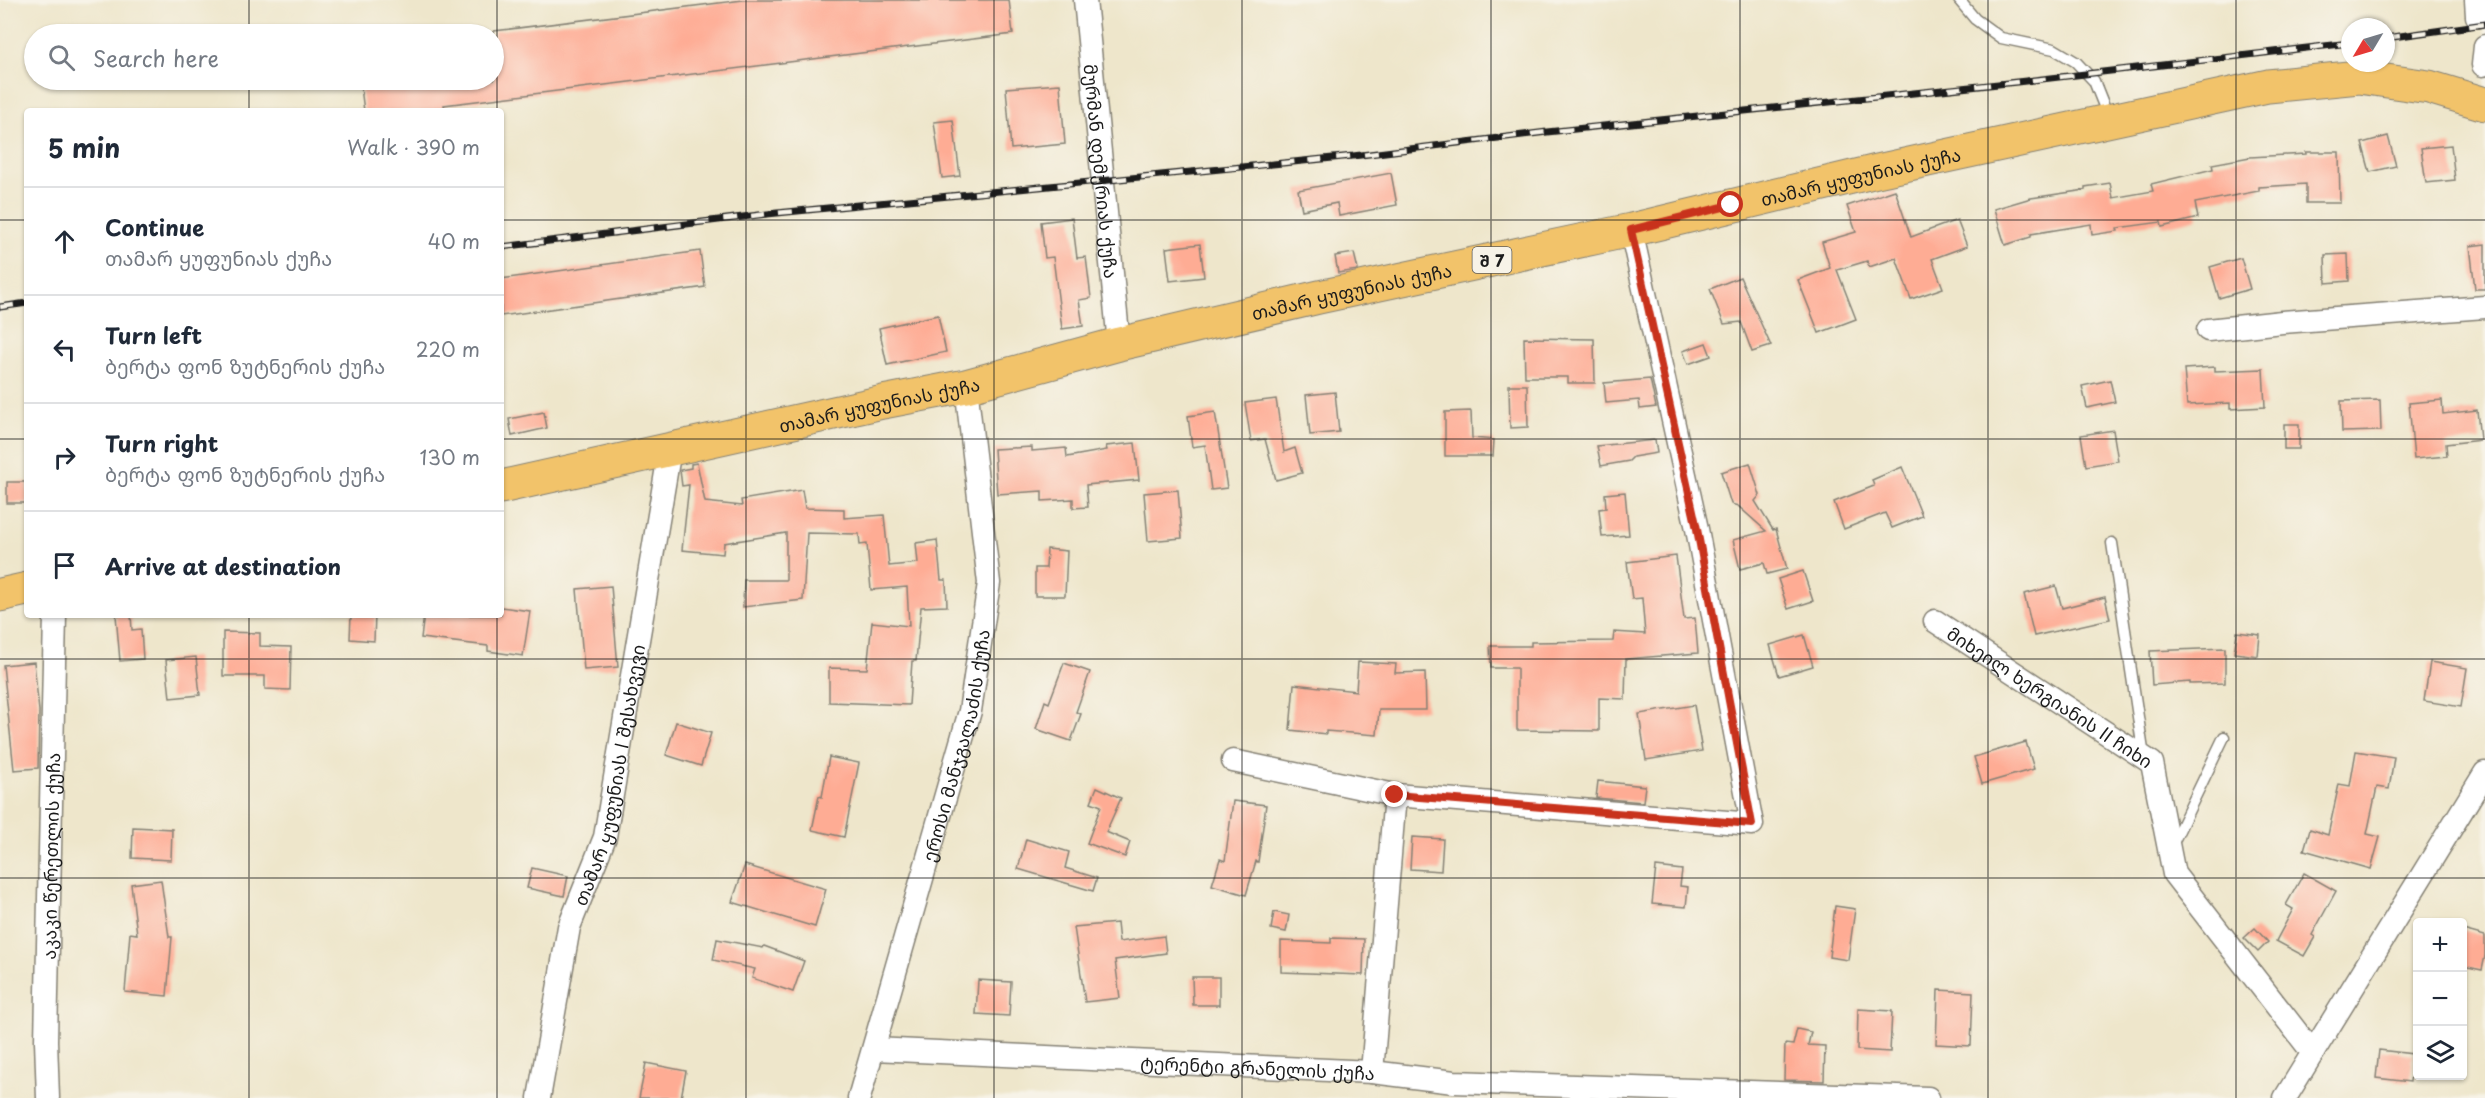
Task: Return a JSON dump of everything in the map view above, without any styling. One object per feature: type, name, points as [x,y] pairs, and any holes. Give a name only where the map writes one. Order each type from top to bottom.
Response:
[{"type":"main road","name":"თამარ ყუფუნიას ქუჩა","points":[[504,486],[966,386],[1119,344],[1319,297],[1631,230],[1843,179],[2268,86],[2359,77],[2429,87],[2485,104]]},
{"type":"main road","points":[[0,595],[24,590]]},
{"type":"street","name":"მურმან დემურიას ქუჩა","points":[[1085,0],[1119,344]]},
{"type":"street","points":[[1233,761],[1395,795],[1752,824],[1697,529],[1631,230]]},
{"type":"street","points":[[2208,330],[2282,322],[2485,307]]},
{"type":"street","name":"ეროსი მანჯგალაძის ქუჩა","points":[[860,1098],[970,711],[989,583],[966,386]]},
{"type":"street","name":"თამარ ყუფუნიას I შესახვევი","points":[[539,1098],[569,927],[605,837],[670,449]]},
{"type":"street","name":"აკაკი წერეთლის ქუჩა","points":[[48,1098],[46,1041],[56,618]]},
{"type":"street","name":"მიხეილ ხერგიანის II ჩიხი","points":[[1935,621],[2152,763],[2174,874],[2313,1053]]},
{"type":"street","points":[[2285,1098],[2485,773]]},
{"type":"street","points":[[1372,1072],[1395,795]]},
{"type":"street","name":"ტერენტი გრანელის ქუჩა","points":[[874,1049],[1372,1072],[1454,1090],[1928,1098]]},
{"type":"lane","points":[[1959,0],[1975,18],[2001,38],[2054,49],[2076,62],[2094,81],[2109,119]]},
{"type":"lane","points":[[2112,543],[2144,758]]},
{"type":"lane","points":[[2169,851],[2224,737]]},
{"type":"building","points":[[743,0],[1009,0],[1013,34],[444,105],[444,108],[364,108],[361,90],[504,90],[504,30]]},
{"type":"building","points":[[1060,84],[1065,144],[1011,149],[1006,88]]},
{"type":"building","points":[[953,120],[960,176],[942,178],[934,122]]},
{"type":"building","points":[[2388,136],[2396,166],[2370,172],[2362,143]]},
{"type":"building","points":[[2451,145],[2455,180],[2426,183],[2421,148]]},
{"type":"building","points":[[2306,152],[2339,152],[2340,203],[2306,203],[2306,184],[2259,187],[2259,191],[2195,203],[2198,218],[2162,227],[2161,222],[2117,228],[2118,231],[2092,235],[2091,224],[2031,234],[2031,237],[2005,245],[1994,209],[2031,198],[2085,190],[2085,187],[2110,183],[2113,198],[2153,191],[2151,184],[2213,169],[2212,164],[2250,157],[2306,154]]},
{"type":"building","points":[[1391,173],[1397,205],[1339,216],[1337,203],[1302,210],[1298,190]]},
{"type":"building","points":[[1895,190],[1911,237],[1957,220],[1967,246],[1932,259],[1943,288],[1911,299],[1896,258],[1869,267],[1867,261],[1837,270],[1856,319],[1819,333],[1798,280],[1830,268],[1822,242],[1856,232],[1847,206]]},
{"type":"building","points":[[1072,218],[1077,258],[1086,257],[1091,298],[1079,300],[1083,326],[1062,329],[1053,257],[1045,258],[1041,222]]},
{"type":"building","points":[[1200,244],[1204,277],[1170,281],[1166,248]]},
{"type":"building","points":[[2485,244],[2485,289],[2475,289],[2470,246]]},
{"type":"building","points":[[700,251],[705,287],[504,316],[504,279]]},
{"type":"building","points":[[1354,253],[1358,270],[1338,273],[1335,256]]},
{"type":"building","points":[[2348,254],[2349,281],[2326,283],[2325,255]]},
{"type":"building","points":[[2241,258],[2250,289],[2219,298],[2210,267]]},
{"type":"building","points":[[1740,277],[1771,346],[1752,352],[1741,322],[1724,324],[1710,289]]},
{"type":"building","points":[[938,315],[946,352],[887,365],[879,328]]},
{"type":"building","points":[[1524,338],[1594,339],[1595,383],[1568,383],[1568,377],[1525,377]]},
{"type":"building","points":[[1706,343],[1711,356],[1688,364],[1683,351]]},
{"type":"building","points":[[2215,367],[2215,371],[2263,369],[2265,407],[2230,409],[2230,403],[2187,405],[2184,369]]},
{"type":"building","points":[[1650,379],[1656,407],[1640,409],[1639,400],[1606,403],[1604,383]]},
{"type":"building","points":[[2110,380],[2115,402],[2087,408],[2082,386]]},
{"type":"building","points":[[1509,385],[1527,385],[1528,427],[1510,428]]},
{"type":"building","points":[[1335,392],[1339,432],[1310,435],[1306,395]]},
{"type":"building","points":[[1276,399],[1284,452],[1295,448],[1302,473],[1276,480],[1265,439],[1251,441],[1245,403]]},
{"type":"building","points":[[2380,400],[2381,431],[2342,432],[2341,401]]},
{"type":"building","points":[[2442,400],[2443,414],[2477,410],[2480,440],[2446,444],[2447,456],[2414,459],[2409,403]]},
{"type":"building","points":[[1471,411],[1472,438],[1494,440],[1493,456],[1445,456],[1445,412]]},
{"type":"building","points":[[544,412],[547,428],[512,436],[509,419]]},
{"type":"building","points":[[1215,412],[1227,488],[1211,490],[1205,445],[1192,447],[1188,416]]},
{"type":"building","points":[[2284,424],[2299,424],[2299,449],[2284,449]]},
{"type":"building","points":[[2113,430],[2118,461],[2086,466],[2081,435]]},
{"type":"building","points":[[1655,440],[1657,453],[1601,466],[1597,446]]},
{"type":"building","points":[[1135,443],[1139,480],[1086,485],[1088,507],[1073,508],[1073,499],[1042,501],[1042,491],[997,494],[994,449],[1032,447],[1032,451],[1066,448],[1067,457],[1107,450],[1106,446]]},
{"type":"building","points":[[697,463],[705,502],[742,506],[741,500],[802,490],[805,508],[844,509],[844,518],[884,515],[889,566],[918,563],[916,543],[937,540],[941,580],[946,580],[947,606],[921,607],[916,661],[912,661],[909,705],[829,702],[829,668],[867,669],[872,622],[909,626],[907,587],[871,590],[867,544],[860,545],[859,534],[807,533],[803,600],[743,607],[744,580],[786,580],[786,533],[724,543],[723,554],[682,550],[689,485],[682,486],[680,470],[691,468],[691,464]]},
{"type":"building","points":[[1750,463],[1760,495],[1755,501],[1773,530],[1776,529],[1787,569],[1767,574],[1764,563],[1740,569],[1733,540],[1766,531],[1738,506],[1731,504],[1721,472]]},
{"type":"building","points":[[1902,467],[1922,516],[1892,528],[1885,513],[1844,529],[1834,502],[1874,486],[1872,480]]},
{"type":"building","points":[[7,482],[24,482],[24,503],[7,503]]},
{"type":"building","points":[[1178,490],[1182,538],[1148,541],[1144,493]]},
{"type":"building","points":[[1625,492],[1629,535],[1602,537],[1599,509],[1606,508],[1605,494]]},
{"type":"building","points":[[1047,549],[1067,551],[1065,596],[1035,596],[1035,568],[1046,568]]},
{"type":"building","points":[[1676,556],[1684,619],[1695,618],[1698,653],[1626,659],[1625,699],[1599,698],[1599,731],[1517,730],[1517,668],[1491,668],[1490,646],[1531,646],[1531,642],[1613,641],[1614,632],[1645,634],[1642,598],[1632,599],[1627,562]]},
{"type":"building","points":[[1803,571],[1813,601],[1788,609],[1778,579]]},
{"type":"building","points":[[611,586],[618,667],[584,670],[577,589]]},
{"type":"building","points":[[2056,586],[2062,608],[2105,597],[2110,619],[2034,636],[2024,594]]},
{"type":"building","points":[[504,607],[530,611],[523,656],[488,651],[488,646],[421,638],[424,618],[504,618]]},
{"type":"building","points":[[116,618],[131,618],[132,630],[141,629],[143,659],[120,661]]},
{"type":"building","points":[[351,618],[375,618],[374,641],[350,639]]},
{"type":"building","points":[[223,632],[260,633],[260,646],[291,647],[290,690],[265,689],[265,676],[223,676]]},
{"type":"building","points":[[2237,632],[2260,635],[2258,656],[2234,653]]},
{"type":"building","points":[[1804,635],[1813,666],[1779,676],[1770,645]]},
{"type":"building","points":[[2225,648],[2225,683],[2190,684],[2190,682],[2152,685],[2150,651]]},
{"type":"building","points":[[196,657],[200,695],[170,698],[166,660]]},
{"type":"building","points":[[34,662],[39,711],[38,768],[14,770],[3,665]]},
{"type":"building","points":[[1358,662],[1396,664],[1395,673],[1425,672],[1426,710],[1379,710],[1377,735],[1326,731],[1326,734],[1290,730],[1294,684],[1356,691]]},
{"type":"building","points":[[2430,662],[2467,668],[2461,707],[2424,701]]},
{"type":"building","points":[[1064,663],[1090,672],[1076,712],[1081,714],[1071,741],[1036,729],[1045,701],[1049,703]]},
{"type":"building","points":[[1694,705],[1702,751],[1646,760],[1639,714]]},
{"type":"building","points":[[676,722],[711,733],[701,766],[666,755]]},
{"type":"building","points":[[2026,742],[2034,769],[1982,784],[1974,757]]},
{"type":"building","points":[[2356,751],[2394,757],[2389,789],[2377,787],[2367,834],[2380,837],[2371,869],[2304,850],[2310,829],[2328,835],[2339,784],[2350,786]]},
{"type":"building","points":[[829,757],[859,763],[844,837],[812,830],[819,796],[822,797]]},
{"type":"building","points":[[1598,781],[1645,786],[1643,802],[1596,798]]},
{"type":"building","points":[[1097,787],[1121,798],[1106,832],[1130,842],[1125,857],[1087,843],[1101,806],[1091,802]]},
{"type":"building","points":[[1233,801],[1266,805],[1258,862],[1256,861],[1246,895],[1212,885],[1220,859],[1225,861]]},
{"type":"building","points":[[133,827],[172,829],[171,860],[132,858]]},
{"type":"building","points":[[1412,837],[1443,839],[1441,871],[1410,869]]},
{"type":"building","points":[[1026,839],[1069,852],[1065,868],[1097,878],[1093,891],[1018,869]]},
{"type":"building","points":[[745,865],[826,889],[815,927],[732,902]]},
{"type":"building","points":[[1656,867],[1682,870],[1680,886],[1688,887],[1686,907],[1652,904]]},
{"type":"building","points":[[532,868],[568,876],[564,896],[527,888]]},
{"type":"building","points":[[2304,873],[2336,891],[2312,935],[2315,937],[2304,956],[2276,941],[2293,909],[2286,905]]},
{"type":"building","points":[[161,880],[169,937],[172,937],[167,996],[125,992],[130,933],[137,934],[131,884]]},
{"type":"building","points":[[1835,906],[1855,909],[1848,960],[1829,957]]},
{"type":"building","points":[[1274,912],[1289,915],[1286,932],[1271,929]]},
{"type":"building","points":[[1117,923],[1119,942],[1164,936],[1166,953],[1115,960],[1120,998],[1085,1002],[1074,927]]},
{"type":"building","points":[[2255,928],[2268,942],[2258,952],[2244,938]]},
{"type":"building","points":[[2467,931],[2485,936],[2482,970],[2467,967]]},
{"type":"building","points":[[1331,938],[1364,939],[1363,975],[1281,972],[1281,941],[1331,943]]},
{"type":"building","points":[[717,939],[763,948],[764,946],[804,961],[793,992],[752,978],[755,969],[713,960]]},
{"type":"building","points":[[1192,977],[1219,977],[1219,1005],[1193,1005]]},
{"type":"building","points":[[978,980],[1011,982],[1009,1016],[976,1014]]},
{"type":"building","points":[[1938,990],[1973,992],[1971,1046],[1936,1044]]},
{"type":"building","points":[[1858,1009],[1892,1011],[1890,1052],[1857,1050]]},
{"type":"building","points":[[1797,1029],[1811,1032],[1808,1045],[1825,1046],[1824,1081],[1784,1080],[1785,1044],[1793,1045]]},
{"type":"building","points":[[2379,1050],[2413,1054],[2410,1082],[2376,1078]]},
{"type":"building","points":[[646,1063],[686,1071],[681,1098],[639,1098]]},
{"type":"railway","points":[[2395,37],[2485,24]]},
{"type":"railway","points":[[504,247],[767,214],[1353,156],[1547,132],[2017,82],[2341,44]]},
{"type":"railway","points":[[0,307],[24,303]]},
{"type":"route","points":[[1395,795],[1752,824],[1697,529],[1631,230],[1731,205]]}]
